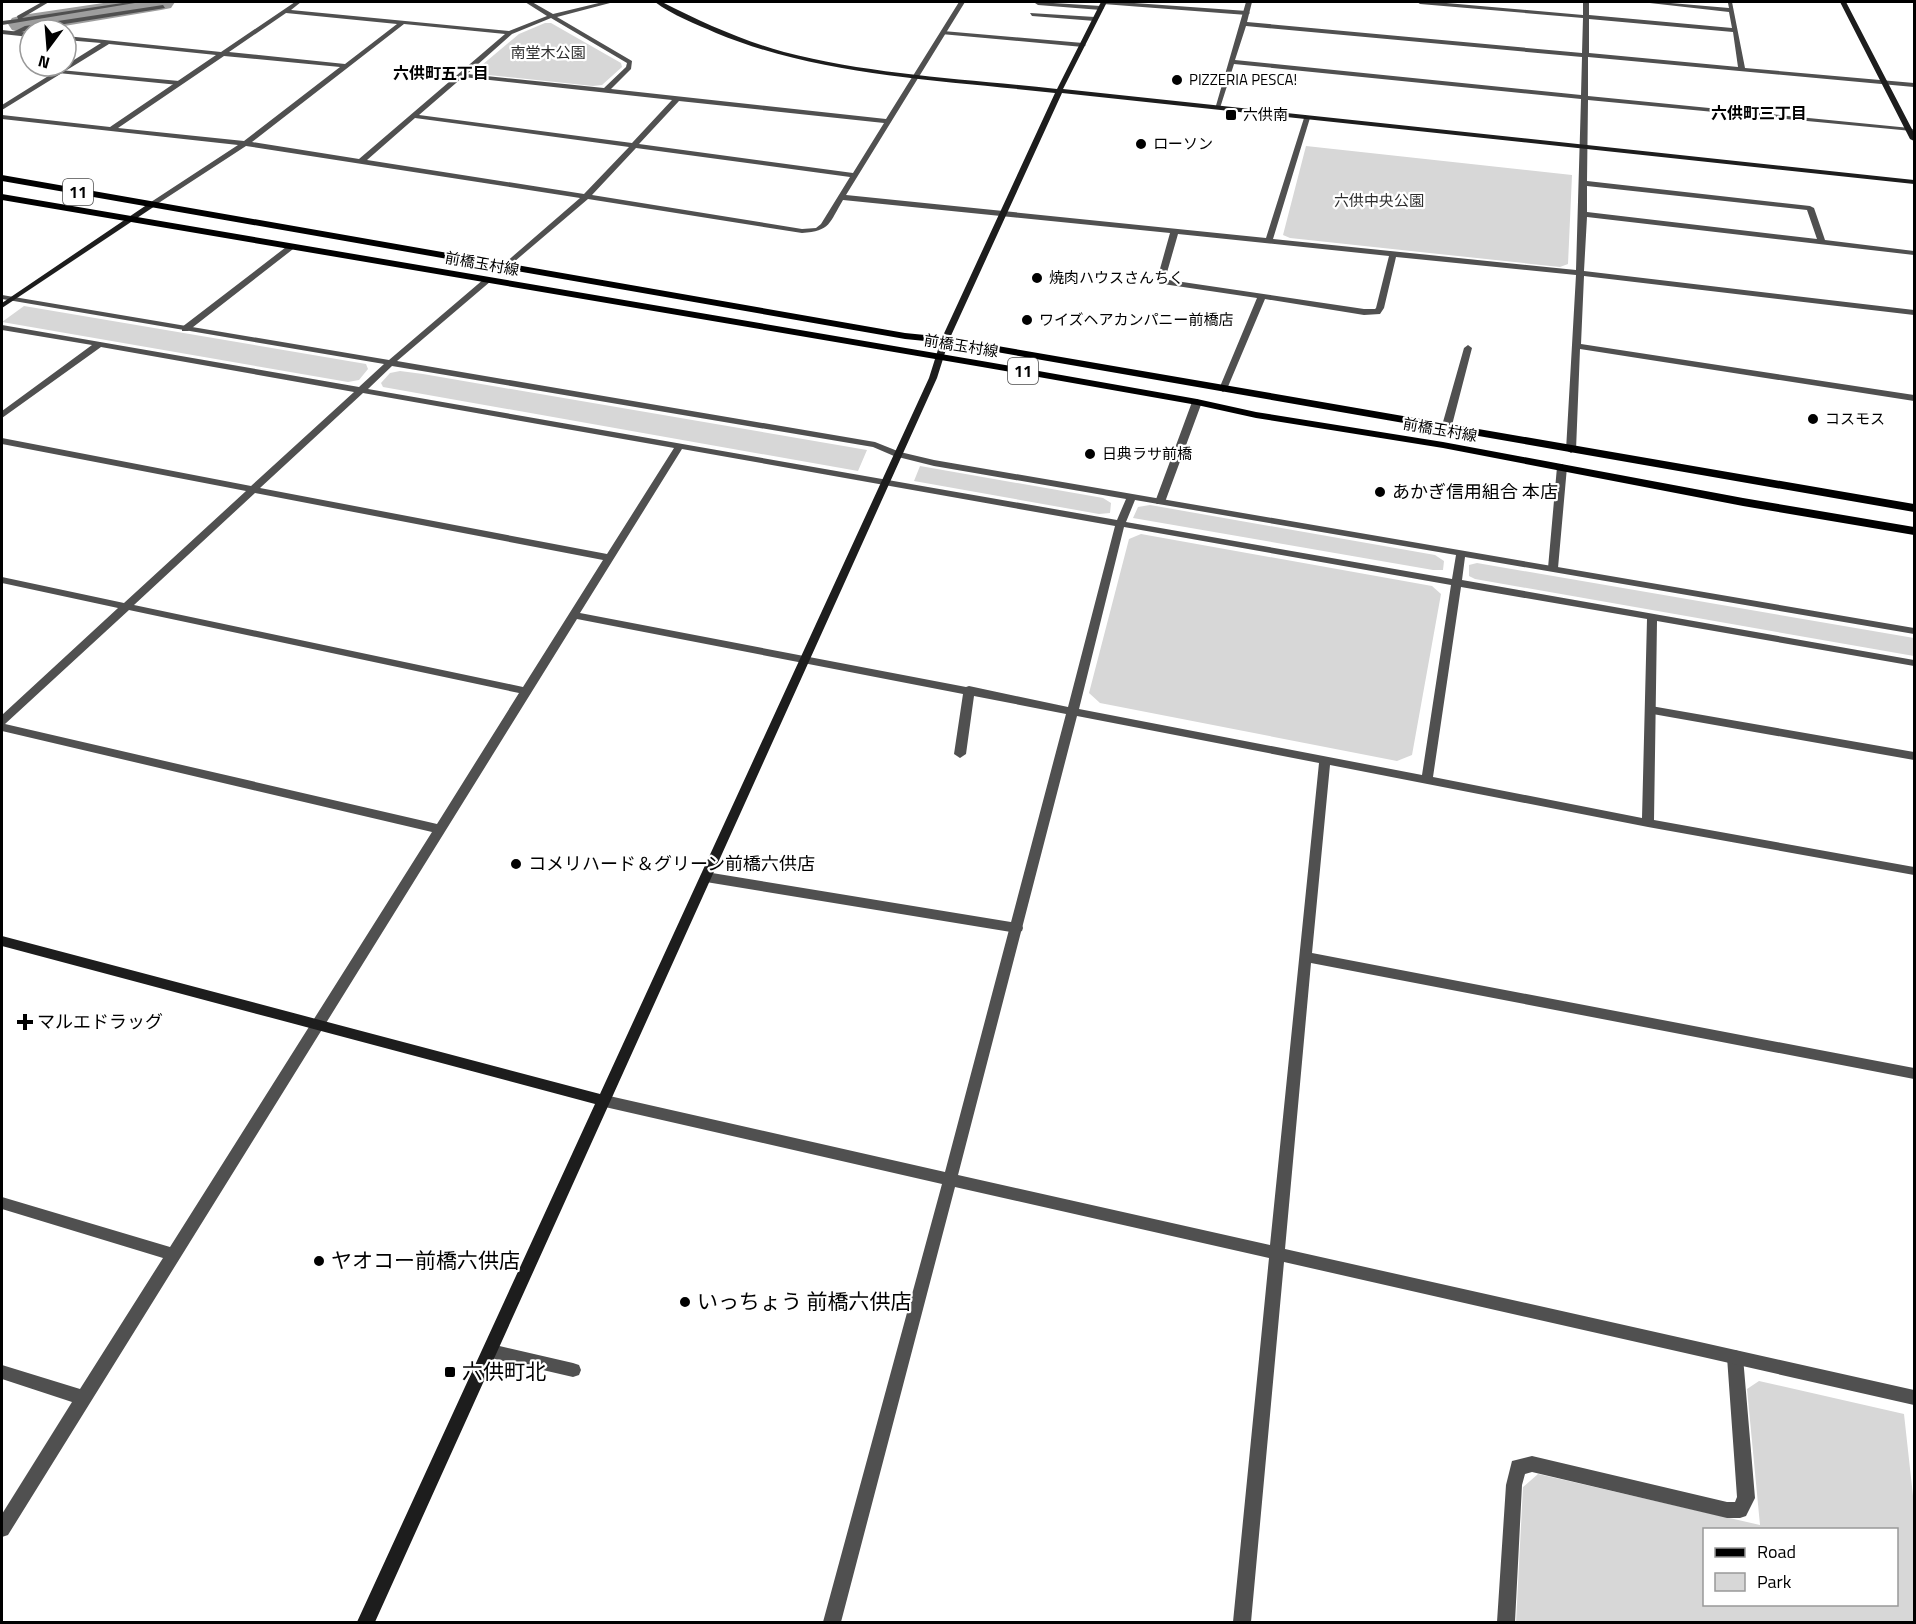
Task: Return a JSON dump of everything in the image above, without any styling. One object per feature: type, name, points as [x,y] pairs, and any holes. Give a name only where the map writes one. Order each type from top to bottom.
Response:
[{"type":"main road","name":"前橋玉村線","points":[[2,178],[905,336],[945,340],[1446,429],[1726,474],[1914,508]]},
{"type":"main road","name":"前橋玉村線","points":[[2,198],[940,357],[1197,402],[1256,415],[1443,445],[1743,502],[1914,531]]},
{"type":"street","points":[[2,27],[46,2]]},
{"type":"street","points":[[2,23],[138,2]]},
{"type":"street","points":[[113,128],[298,2]]},
{"type":"street","points":[[528,2],[630,62],[629,68],[604,91]]},
{"type":"street","points":[[361,160],[510,33],[552,16],[608,2]]},
{"type":"street","points":[[658,2],[703,26],[756,47],[820,63],[916,77],[1914,182]]},
{"type":"street","points":[[2,117],[246,143],[808,231],[818,230],[824,225],[886,121],[962,2]]},
{"type":"street","points":[[1217,108],[1249,2]]},
{"type":"street","points":[[1420,2],[1735,30]]},
{"type":"street","points":[[1571,450],[1583,214],[1586,2]]},
{"type":"street","points":[[1644,2],[1732,10]]},
{"type":"street","points":[[1731,2],[1743,69]]},
{"type":"street","points":[[1843,2],[1914,139]]},
{"type":"street","points":[[1038,3],[1102,4],[1247,13]]},
{"type":"street","points":[[366,1623],[933,378],[945,340],[1102,4]]},
{"type":"street","points":[[14,33],[25,28],[163,7]]},
{"type":"street","points":[[285,10],[510,33]]},
{"type":"street","points":[[1032,14],[1095,19]]},
{"type":"street","points":[[2,306],[246,143],[403,22]]},
{"type":"street","points":[[1244,24],[1914,85]]},
{"type":"street","points":[[2,32],[18,34]]},
{"type":"street","points":[[943,33],[1083,45]]},
{"type":"street","points":[[78,39],[347,66]]},
{"type":"street","points":[[78,61],[108,42]]},
{"type":"street","points":[[1231,62],[1910,130]]},
{"type":"street","points":[[78,74],[179,84]]},
{"type":"street","points":[[461,75],[886,121]]},
{"type":"street","points":[[2,108],[50,78]]},
{"type":"street","points":[[508,265],[586,197],[677,99]]},
{"type":"street","points":[[413,116],[854,175]]},
{"type":"street","points":[[1269,240],[1307,118]]},
{"type":"street","points":[[1584,183],[1810,208],[1822,242]]},
{"type":"street","points":[[840,197],[1579,273],[1914,313]]},
{"type":"street","points":[[1583,214],[1914,253]]},
{"type":"street","points":[[1175,231],[1162,279],[1172,283],[1364,312],[1377,312],[1393,254]]},
{"type":"street","points":[[185,329],[293,246]]},
{"type":"street","points":[[2,721],[389,364],[487,281]]},
{"type":"street","points":[[2,297],[875,445],[897,454],[934,463],[1914,631]]},
{"type":"street","points":[[1223,389],[1262,297]]},
{"type":"street","points":[[2,327],[1914,663]]},
{"type":"street","points":[[2,415],[99,344]]},
{"type":"street","points":[[1577,346],[1914,398]]},
{"type":"street","points":[[1446,429],[1468,348]]},
{"type":"street","points":[[1160,502],[1197,402]]},
{"type":"street","points":[[2,441],[609,558]]},
{"type":"street","points":[[2,1529],[679,447]]},
{"type":"street","points":[[1553,568],[1562,467]]},
{"type":"street","points":[[832,1623],[1017,928],[1120,525],[1132,497]]},
{"type":"street","points":[[1427,779],[1461,554]]},
{"type":"street","points":[[2,580],[526,691]]},
{"type":"street","points":[[573,615],[805,658],[1648,823],[1914,871]]},
{"type":"street","points":[[1648,823],[1652,617]]},
{"type":"street","points":[[960,754],[969,690]]},
{"type":"street","points":[[1651,710],[1914,756]]},
{"type":"street","points":[[2,727],[439,829]]},
{"type":"street","points":[[1242,1623],[1323,771],[1326,760]]},
{"type":"street","points":[[706,877],[1017,928]]},
{"type":"street","points":[[2,941],[605,1101],[1914,1398]]},
{"type":"street","points":[[1305,957],[1914,1074]]},
{"type":"street","points":[[2,1203],[174,1255]]},
{"type":"street","points":[[491,1352],[573,1370]]},
{"type":"street","points":[[1506,1623],[1514,1485],[1518,1467],[1532,1464],[1727,1510],[1740,1510],[1746,1498],[1735,1357]]},
{"type":"street","points":[[2,1372],[84,1398]]},
{"type":"green space","name":"南堂木公園","points":[[545,23],[551,23],[621,63],[622,67],[602,85],[593,86],[479,74],[476,70],[519,34]]},
{"type":"green space","name":"六供中央公園","points":[[1306,146],[1572,175],[1568,264],[1560,267],[1290,238],[1283,235]]},
{"type":"green space","points":[[24,306],[366,364],[368,369],[359,380],[348,382],[2,322]]},
{"type":"green space","points":[[400,371],[867,450],[858,471],[383,387],[381,383],[390,373]]},
{"type":"green space","points":[[920,466],[1103,498],[1111,503],[1110,513],[1099,514],[914,481]]},
{"type":"green space","points":[[1150,505],[1435,555],[1444,561],[1443,570],[1133,518],[1138,507]]},
{"type":"green space","points":[[1141,534],[1432,586],[1441,594],[1412,755],[1397,761],[1100,703],[1089,693],[1129,539]]},
{"type":"green space","points":[[1477,563],[1914,638],[1914,656],[1475,579],[1469,576],[1469,565]]},
{"type":"green space","points":[[1759,1381],[1904,1414],[1914,1505],[1914,1622],[1516,1622],[1523,1487],[1538,1474],[1760,1525],[1747,1389]]},
{"type":"waterway","points":[[60,18],[161,2]]},
{"type":"place","name":"PIZZERIA PESCA!","points":[[1177,80]]},
{"type":"place","name":"六供南","points":[[1231,115]]},
{"type":"place","name":"ローソン","points":[[1141,144]]},
{"type":"place","name":"焼肉ハウスさんちく","points":[[1037,278]]},
{"type":"place","name":"ワイズヘアカンパニー前橋店","points":[[1027,320]]},
{"type":"place","name":"コスモス","points":[[1813,419]]},
{"type":"place","name":"日典ラサ前橋","points":[[1090,454]]},
{"type":"place","name":"あかぎ信用組合 本店","points":[[1380,492]]},
{"type":"place","name":"コメリハード＆グリーン前橋六供店","points":[[516,864]]},
{"type":"place","name":"マルエドラッグ","points":[[25,1022]]},
{"type":"place","name":"ヤオコー前橋六供店","points":[[319,1261]]},
{"type":"place","name":"いっちょう 前橋六供店","points":[[685,1302]]},
{"type":"place","name":"六供町北","points":[[450,1372]]},
{"type":"district","name":"六供町五丁目","points":[[441,73]]},
{"type":"district","name":"六供町三丁目","points":[[1759,113]]}]
